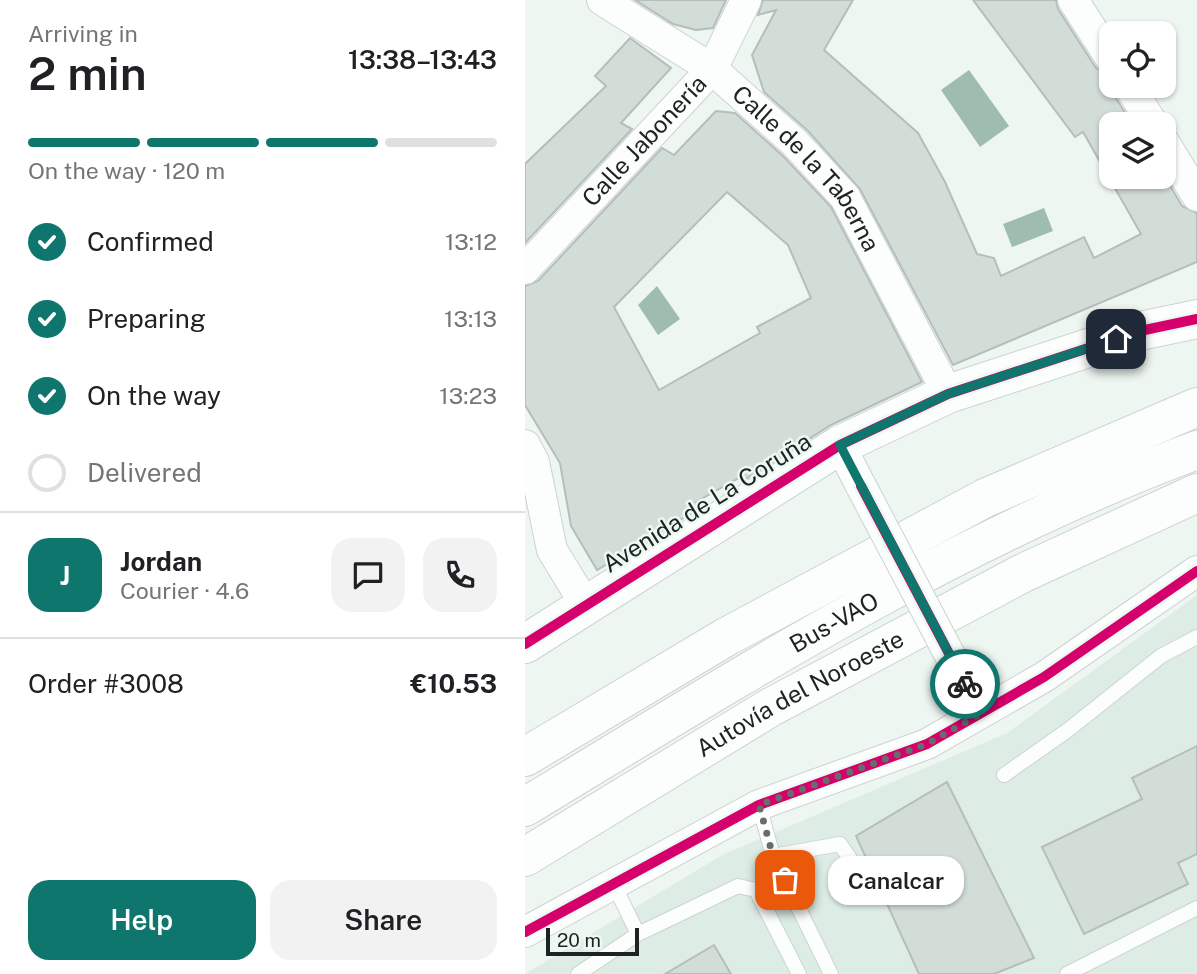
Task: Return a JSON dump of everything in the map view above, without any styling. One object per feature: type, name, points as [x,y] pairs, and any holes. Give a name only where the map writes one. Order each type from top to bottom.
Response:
[{"type":"main road","name":"Avenida de La Coruña","points":[[525,643],[840,445],[948,394],[1140,331],[1197,319]]},
{"type":"main road","points":[[525,757],[726,637],[985,498],[1197,407]]},
{"type":"main road","name":"Bus-VAO","points":[[525,807],[824,627],[994,539],[1197,450]]},
{"type":"main road","name":"Autovía del Noroeste","points":[[525,857],[771,707],[1023,573],[1197,494]]},
{"type":"street","name":"Calle de la Taberna","points":[[602,0],[712,69],[795,143],[845,197],[948,394]]},
{"type":"street","name":"Calle Jabonería","points":[[525,269],[712,69],[746,0]]},
{"type":"street","points":[[1073,0],[1099,40]]},
{"type":"street","points":[[1176,162],[1197,196]]},
{"type":"street","points":[[840,445],[965,684],[978,715]]},
{"type":"street","points":[[525,446],[534,462],[552,550],[585,604]]},
{"type":"street","points":[[525,932],[759,805],[927,744],[1076,656],[1197,571]]},
{"type":"lane","points":[[1004,775],[1068,730],[1161,656],[1197,637]]},
{"type":"lane","points":[[759,805],[773,856],[831,974]]},
{"type":"lane","points":[[773,856],[840,844],[876,897]]},
{"type":"lane","points":[[613,883],[638,934]]},
{"type":"lane","points":[[578,974],[638,934],[738,886],[756,890],[799,974]]},
{"type":"lane","points":[[1067,974],[1197,908]]},
{"type":"shaded area","points":[[969,70],[1009,126],[980,147],[941,90]]},
{"type":"shaded area","points":[[1044,208],[1053,231],[1012,247],[1003,224]]},
{"type":"shaded area","points":[[657,286],[680,319],[658,335],[638,305]]},
{"type":"shaded area","points":[[1197,595],[1197,974],[525,974],[722,855],[1007,733]]},
{"type":"building","points":[[635,0],[726,0],[713,28],[696,30],[673,24]]},
{"type":"building","points":[[763,0],[853,0],[824,50],[918,133],[945,182],[977,254],[994,258],[1001,276],[1084,237],[1094,258],[1141,234],[1115,189],[1172,189],[1182,206],[1197,213],[1197,262],[953,365],[860,189],[808,131],[764,92],[752,55],[776,10],[758,15]]},
{"type":"building","points":[[973,0],[1056,0],[1058,9],[1099,70],[1099,98],[1116,98],[1125,112],[1099,112],[1099,160],[1083,132],[1075,137]]},
{"type":"building","points":[[630,38],[671,68],[621,123],[632,129],[525,243],[525,164],[606,86],[595,76]]},
{"type":"building","points":[[716,111],[735,113],[783,156],[831,207],[922,382],[831,425],[741,482],[739,478],[696,502],[700,508],[597,570],[571,526],[560,463],[525,405],[525,286],[538,281],[662,148],[674,155]],"holes":[[[727,192],[788,245],[811,298],[757,327],[760,333],[659,390],[614,307]]]},
{"type":"building","points":[[1197,746],[1197,854],[1178,863],[1188,884],[1084,934],[1042,847],[1142,799],[1132,778]]},
{"type":"building","points":[[947,782],[1034,958],[994,974],[919,974],[856,836]]},
{"type":"building","points":[[714,945],[731,974],[665,974]]},
{"type":"cycle path","points":[[525,644],[840,445],[948,394],[1140,331],[1197,319]]},
{"type":"cycle path","points":[[861,486],[965,684]]},
{"type":"cycle path","points":[[525,932],[759,805],[927,744],[1044,677],[1197,571]]},
{"type":"way so far","points":[[785,880],[773,856],[759,805],[927,744],[978,715],[965,684]]},
{"type":"place","name":"Canalcar","points":[[785,880]]},
{"type":"route","points":[[965,684],[840,445],[948,394],[1116,339]]}]
